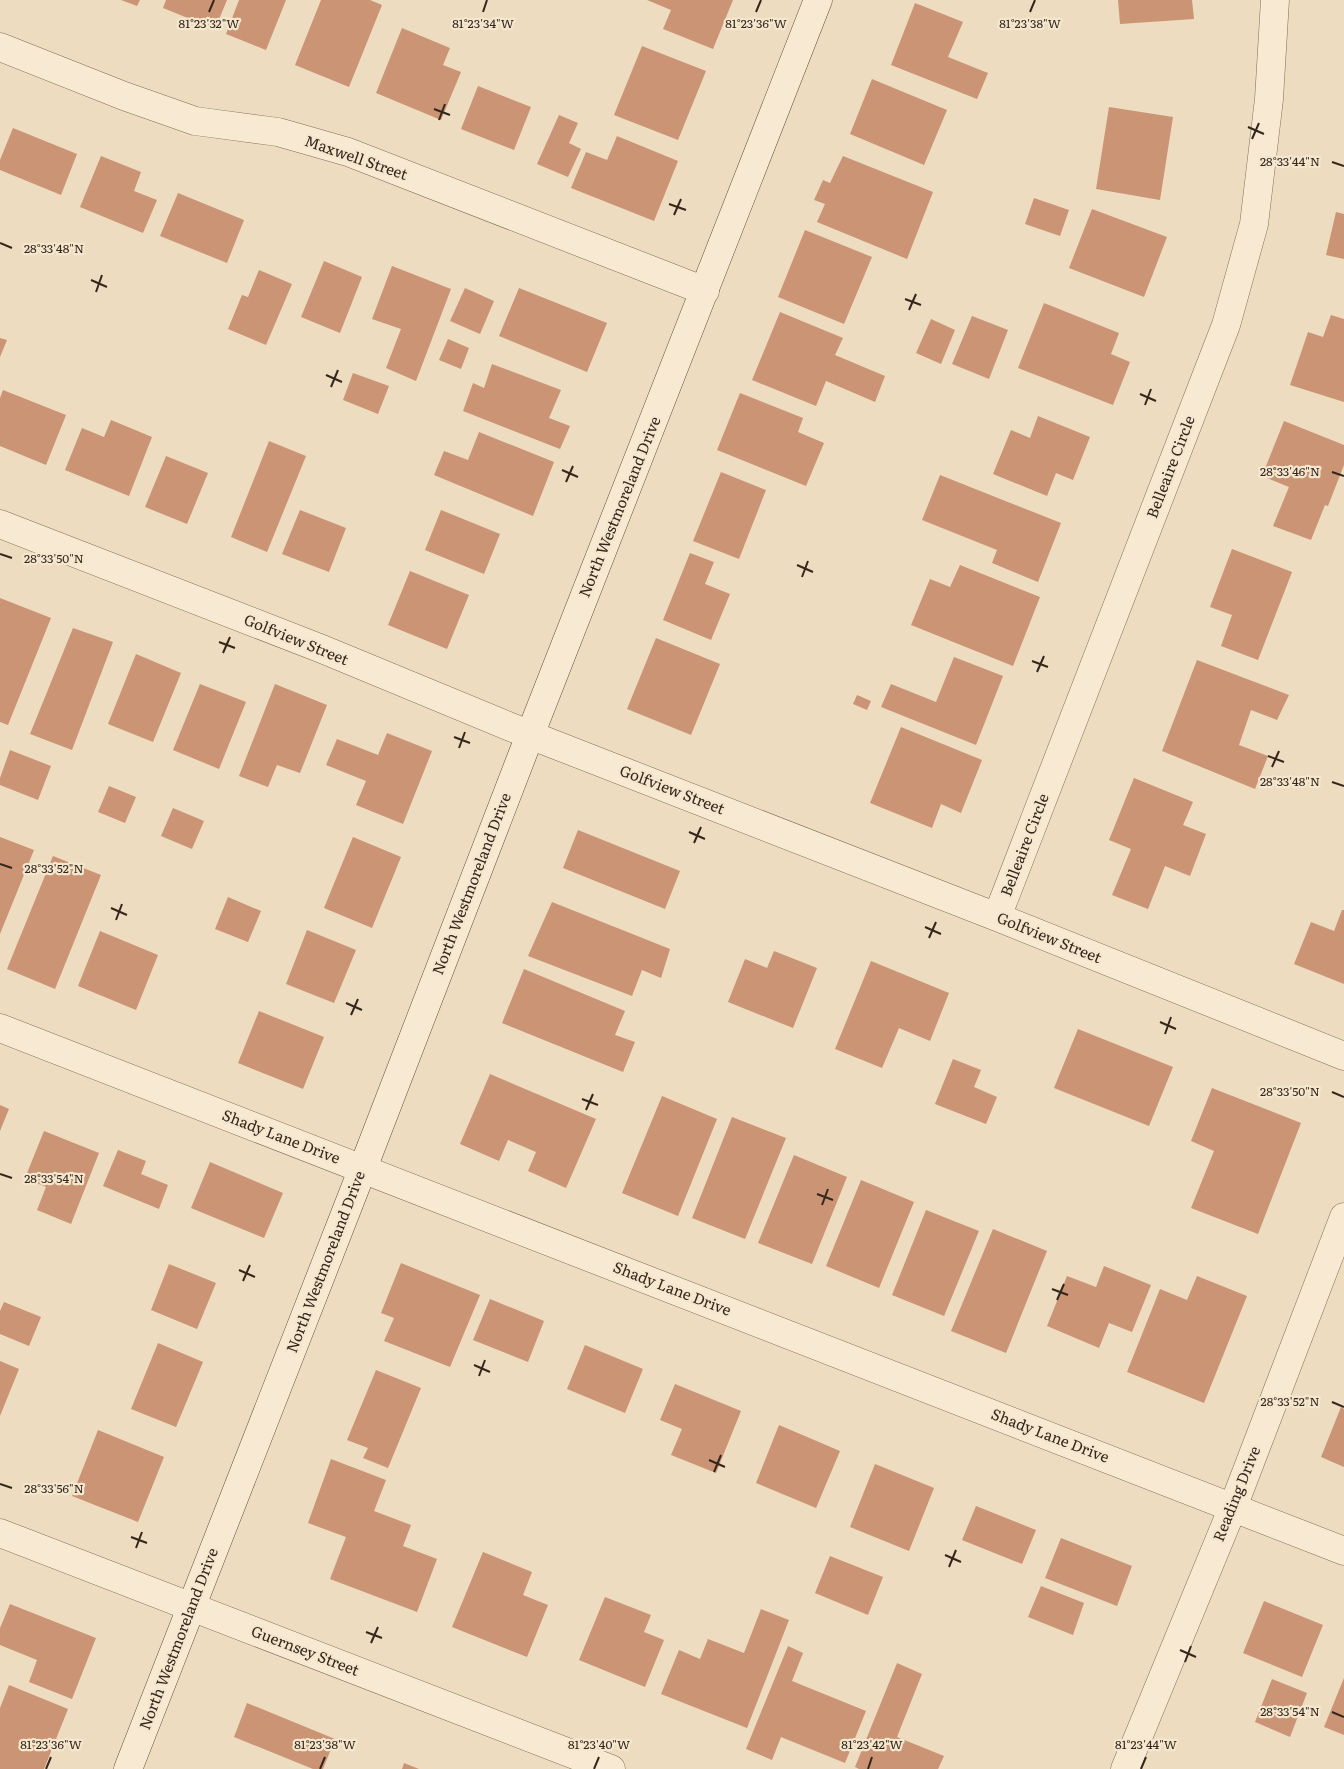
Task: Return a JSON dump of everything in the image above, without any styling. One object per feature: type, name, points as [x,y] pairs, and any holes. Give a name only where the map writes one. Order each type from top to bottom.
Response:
[{"type":"street","name":"North Westmoreland Drive","points":[[128,1769],[818,0]]},
{"type":"street","name":"Belleaire Circle","points":[[998,917],[1226,325],[1254,224],[1269,99],[1275,0]]},
{"type":"street","name":"Maxwell Street","points":[[0,47],[124,96],[195,120],[278,132],[348,152],[705,291]]},
{"type":"street","name":"Golfview Street","points":[[0,524],[322,650],[530,735],[998,917],[1344,1056]]},
{"type":"street","name":"Shady Lane Drive","points":[[0,1028],[1344,1551]]},
{"type":"street","name":"Reading Drive","points":[[1125,1769],[1233,1507],[1344,1217]]},
{"type":"street","name":"Guernsey Street","points":[[0,1533],[611,1769]]},
{"type":"building","points":[[121,0],[140,0],[137,6]]},
{"type":"building","points":[[166,0],[227,0],[215,29],[163,8]]},
{"type":"building","points":[[239,0],[286,0],[266,50],[226,34]]},
{"type":"building","points":[[321,0],[370,0],[382,5],[349,87],[295,65]]},
{"type":"building","points":[[647,0],[733,0],[713,49],[663,29],[671,10]]},
{"type":"building","points":[[1118,0],[1192,0],[1194,19],[1120,24]]},
{"type":"building","points":[[915,3],[963,22],[948,57],[988,73],[977,99],[891,65]]},
{"type":"building","points":[[402,28],[450,48],[443,65],[461,72],[441,120],[376,93]]},
{"type":"building","points":[[642,46],[706,71],[678,140],[614,115]]},
{"type":"building","points":[[872,79],[947,110],[924,165],[850,134]]},
{"type":"building","points":[[478,86],[531,107],[514,150],[461,129]]},
{"type":"building","points":[[1109,107],[1173,117],[1160,200],[1096,189]]},
{"type":"building","points":[[559,115],[578,123],[569,143],[581,149],[568,177],[537,164]]},
{"type":"building","points":[[13,128],[77,154],[61,195],[0,170],[0,160]]},
{"type":"building","points":[[617,136],[678,161],[654,221],[571,188],[586,152],[607,160]]},
{"type":"building","points":[[101,156],[141,172],[134,191],[157,200],[143,233],[80,207]]},
{"type":"building","points":[[843,156],[933,192],[907,259],[817,222],[825,204],[814,200],[823,180],[830,183]]},
{"type":"building","points":[[178,193],[244,220],[227,263],[160,236]]},
{"type":"building","points":[[1034,198],[1069,210],[1060,236],[1025,224]]},
{"type":"building","points":[[1092,209],[1167,237],[1144,297],[1069,268]]},
{"type":"building","points":[[1336,212],[1344,214],[1344,259],[1326,255]]},
{"type":"building","points":[[805,230],[872,257],[844,324],[778,297]]},
{"type":"building","points":[[324,261],[362,277],[340,333],[301,317]]},
{"type":"building","points":[[392,266],[451,289],[416,381],[386,368],[401,329],[372,319]]},
{"type":"building","points":[[259,270],[292,284],[266,345],[228,329],[242,295],[248,297]]},
{"type":"building","points":[[465,288],[494,301],[480,334],[450,321]]},
{"type":"building","points":[[519,288],[607,323],[587,372],[499,336]]},
{"type":"building","points":[[1044,303],[1119,333],[1111,354],[1130,362],[1113,405],[1018,368]]},
{"type":"building","points":[[780,312],[843,338],[835,355],[885,376],[875,402],[826,381],[816,406],[752,380]]},
{"type":"building","points":[[1331,315],[1344,319],[1344,402],[1290,385],[1308,332],[1323,337]]},
{"type":"building","points":[[972,316],[1008,330],[989,379],[952,364]]},
{"type":"building","points":[[931,319],[955,330],[941,364],[916,353]]},
{"type":"building","points":[[0,338],[7,340],[0,357]]},
{"type":"building","points":[[448,339],[469,348],[461,369],[439,360]]},
{"type":"building","points":[[492,364],[561,390],[549,418],[570,426],[560,449],[463,411],[473,383],[484,388]]},
{"type":"building","points":[[353,373],[389,386],[378,414],[343,400]]},
{"type":"building","points":[[3,390],[66,415],[46,465],[0,446],[0,398]]},
{"type":"building","points":[[740,393],[803,418],[798,432],[824,443],[806,486],[717,450]]},
{"type":"building","points":[[1038,416],[1090,437],[1073,480],[1056,473],[1047,496],[993,474],[1011,430],[1030,438]]},
{"type":"building","points":[[111,420],[152,437],[129,496],[65,470],[82,428],[104,437]]},
{"type":"building","points":[[1284,421],[1344,445],[1344,465],[1328,506],[1325,505],[1311,540],[1273,526],[1289,487],[1262,476]]},
{"type":"building","points":[[479,432],[554,462],[533,516],[434,475],[444,451],[468,460]]},
{"type":"building","points":[[269,441],[306,456],[267,552],[231,537]]},
{"type":"building","points":[[166,456],[208,473],[187,524],[145,507]]},
{"type":"building","points":[[721,472],[766,490],[739,559],[693,541]]},
{"type":"building","points":[[940,475],[1061,523],[1038,582],[992,563],[997,550],[922,520]]},
{"type":"building","points":[[300,510],[346,528],[329,572],[282,554]]},
{"type":"building","points":[[441,510],[500,534],[484,574],[425,550]]},
{"type":"building","points":[[1232,549],[1292,572],[1258,660],[1221,646],[1232,615],[1210,607]]},
{"type":"building","points":[[690,553],[714,562],[705,584],[730,594],[711,640],[663,620]]},
{"type":"building","points":[[960,565],[1040,597],[1013,666],[911,625],[930,579],[950,587]]},
{"type":"building","points":[[410,571],[469,595],[447,649],[388,625]]},
{"type":"building","points":[[0,598],[51,618],[8,725],[0,722]]},
{"type":"building","points":[[73,628],[113,642],[72,750],[30,734]]},
{"type":"building","points":[[656,638],[720,664],[691,735],[627,709]]},
{"type":"building","points":[[136,654],[181,673],[153,742],[108,724]]},
{"type":"building","points":[[954,657],[1003,676],[976,745],[881,707],[891,684],[936,702]]},
{"type":"building","points":[[1197,660],[1289,695],[1277,720],[1251,710],[1239,745],[1268,756],[1255,789],[1162,751]]},
{"type":"building","points":[[200,684],[246,702],[219,769],[173,750]]},
{"type":"building","points":[[275,684],[327,705],[300,773],[277,765],[268,787],[239,776]]},
{"type":"building","points":[[857,695],[871,701],[867,710],[853,704]]},
{"type":"building","points":[[901,727],[982,760],[961,813],[941,804],[932,828],[870,803]]},
{"type":"building","points":[[387,733],[432,751],[403,824],[356,805],[366,781],[326,765],[337,739],[378,755]]},
{"type":"building","points":[[10,750],[51,766],[38,800],[0,785],[0,778]]},
{"type":"building","points":[[1134,778],[1193,802],[1183,825],[1206,834],[1190,876],[1165,866],[1148,909],[1112,895],[1131,849],[1109,840]]},
{"type":"building","points":[[109,786],[136,797],[125,823],[98,812]]},
{"type":"building","points":[[173,808],[204,821],[192,849],[161,836]]},
{"type":"building","points":[[578,830],[680,871],[665,909],[563,868]]},
{"type":"building","points":[[0,837],[34,850],[0,934]]},
{"type":"building","points":[[353,837],[401,857],[372,928],[324,908]]},
{"type":"building","points":[[53,856],[101,875],[55,989],[7,969]]},
{"type":"building","points":[[228,897],[261,911],[248,942],[215,929]]},
{"type":"building","points":[[552,902],[670,949],[661,978],[642,970],[632,996],[528,956]]},
{"type":"building","points":[[1342,910],[1344,910],[1344,984],[1294,964],[1311,922],[1334,931]]},
{"type":"building","points":[[307,930],[356,950],[334,1003],[286,984]]},
{"type":"building","points":[[100,931],[158,955],[136,1010],[78,986]]},
{"type":"building","points":[[774,951],[817,968],[793,1028],[728,1002],[745,959],[767,968]]},
{"type":"building","points":[[871,961],[949,993],[930,1041],[899,1028],[882,1068],[835,1049]]},
{"type":"building","points":[[524,969],[625,1011],[615,1035],[635,1042],[623,1072],[502,1023]]},
{"type":"building","points":[[259,1011],[324,1037],[303,1089],[238,1063]]},
{"type":"building","points":[[1078,1029],[1173,1067],[1149,1126],[1054,1088]]},
{"type":"building","points":[[953,1059],[981,1070],[974,1087],[997,1097],[986,1124],[935,1104]]},
{"type":"building","points":[[490,1074],[596,1119],[566,1188],[528,1171],[536,1152],[508,1140],[499,1161],[460,1144]]},
{"type":"building","points":[[1212,1088],[1301,1123],[1258,1234],[1191,1208],[1214,1151],[1191,1141]]},
{"type":"building","points":[[662,1096],[717,1119],[678,1216],[622,1193]]},
{"type":"building","points":[[0,1105],[9,1109],[0,1131]]},
{"type":"building","points":[[732,1117],[786,1138],[745,1239],[692,1218]]},
{"type":"building","points":[[44,1131],[99,1153],[71,1224],[37,1210],[46,1187],[25,1178]]},
{"type":"building","points":[[118,1150],[146,1161],[141,1174],[168,1185],[159,1209],[103,1186]]},
{"type":"building","points":[[794,1155],[847,1177],[812,1264],[758,1243]]},
{"type":"building","points":[[210,1162],[283,1193],[264,1238],[191,1208]]},
{"type":"building","points":[[861,1180],[914,1202],[879,1288],[826,1266]]},
{"type":"building","points":[[926,1210],[979,1231],[944,1316],[892,1295]]},
{"type":"building","points":[[993,1229],[1047,1251],[1006,1353],[951,1331]]},
{"type":"building","points":[[401,1263],[480,1295],[450,1367],[384,1341],[394,1318],[381,1313]]},
{"type":"building","points":[[169,1264],[216,1283],[197,1329],[151,1310]]},
{"type":"building","points":[[1104,1266],[1151,1285],[1132,1332],[1109,1323],[1099,1348],[1047,1326],[1067,1276],[1096,1287]]},
{"type":"building","points":[[1197,1276],[1247,1296],[1204,1403],[1127,1372],[1160,1289],[1187,1300]]},
{"type":"building","points":[[490,1299],[544,1321],[528,1362],[473,1340]]},
{"type":"building","points":[[4,1302],[41,1317],[29,1346],[0,1334],[0,1311]]},
{"type":"building","points":[[158,1343],[203,1362],[176,1427],[131,1409]]},
{"type":"building","points":[[585,1345],[643,1369],[625,1413],[567,1389]]},
{"type":"building","points":[[0,1361],[19,1369],[0,1416]]},
{"type":"building","points":[[376,1370],[421,1388],[388,1468],[363,1458],[368,1448],[347,1440]]},
{"type":"building","points":[[675,1384],[741,1411],[716,1473],[671,1455],[682,1429],[660,1420]]},
{"type":"building","points":[[1341,1407],[1344,1409],[1344,1467],[1321,1457]]},
{"type":"building","points":[[779,1425],[840,1451],[816,1508],[756,1483]]},
{"type":"building","points":[[98,1430],[164,1457],[138,1522],[72,1496]]},
{"type":"building","points":[[331,1459],[386,1480],[374,1511],[411,1525],[403,1546],[437,1559],[417,1612],[330,1579],[346,1537],[308,1523]]},
{"type":"building","points":[[875,1464],[934,1488],[909,1551],[850,1527]]},
{"type":"building","points":[[976,1506],[1036,1530],[1022,1564],[962,1540]]},
{"type":"building","points":[[1061,1538],[1132,1566],[1117,1606],[1045,1578]]},
{"type":"building","points":[[483,1552],[532,1572],[523,1595],[548,1605],[527,1657],[452,1627]]},
{"type":"building","points":[[830,1556],[883,1577],[868,1615],[815,1593]]},
{"type":"building","points":[[1041,1586],[1084,1603],[1073,1635],[1028,1617]]},
{"type":"building","points":[[605,1597],[651,1615],[644,1632],[664,1640],[645,1687],[579,1660]]},
{"type":"building","points":[[1264,1601],[1323,1625],[1302,1677],[1243,1653]]},
{"type":"building","points":[[10,1604],[96,1638],[72,1699],[29,1682],[37,1660],[0,1645],[0,1628]]},
{"type":"building","points":[[761,1609],[789,1620],[747,1728],[661,1694],[679,1650],[700,1659],[708,1639],[744,1653]]},
{"type":"building","points":[[788,1646],[803,1653],[792,1681],[866,1711],[845,1763],[781,1737],[772,1760],[746,1749]]},
{"type":"building","points":[[897,1663],[922,1674],[897,1737],[944,1756],[938,1769],[859,1769],[855,1767]]},
{"type":"building","points":[[1344,1678],[1344,1735],[1324,1727]]},
{"type":"building","points":[[1272,1679],[1307,1693],[1290,1737],[1255,1722]]},
{"type":"building","points":[[9,1685],[68,1709],[44,1769],[0,1769],[0,1708]]},
{"type":"building","points":[[247,1703],[335,1739],[323,1769],[313,1769],[234,1737]]},
{"type":"building","points":[[404,1763],[419,1769],[402,1769]]}]
